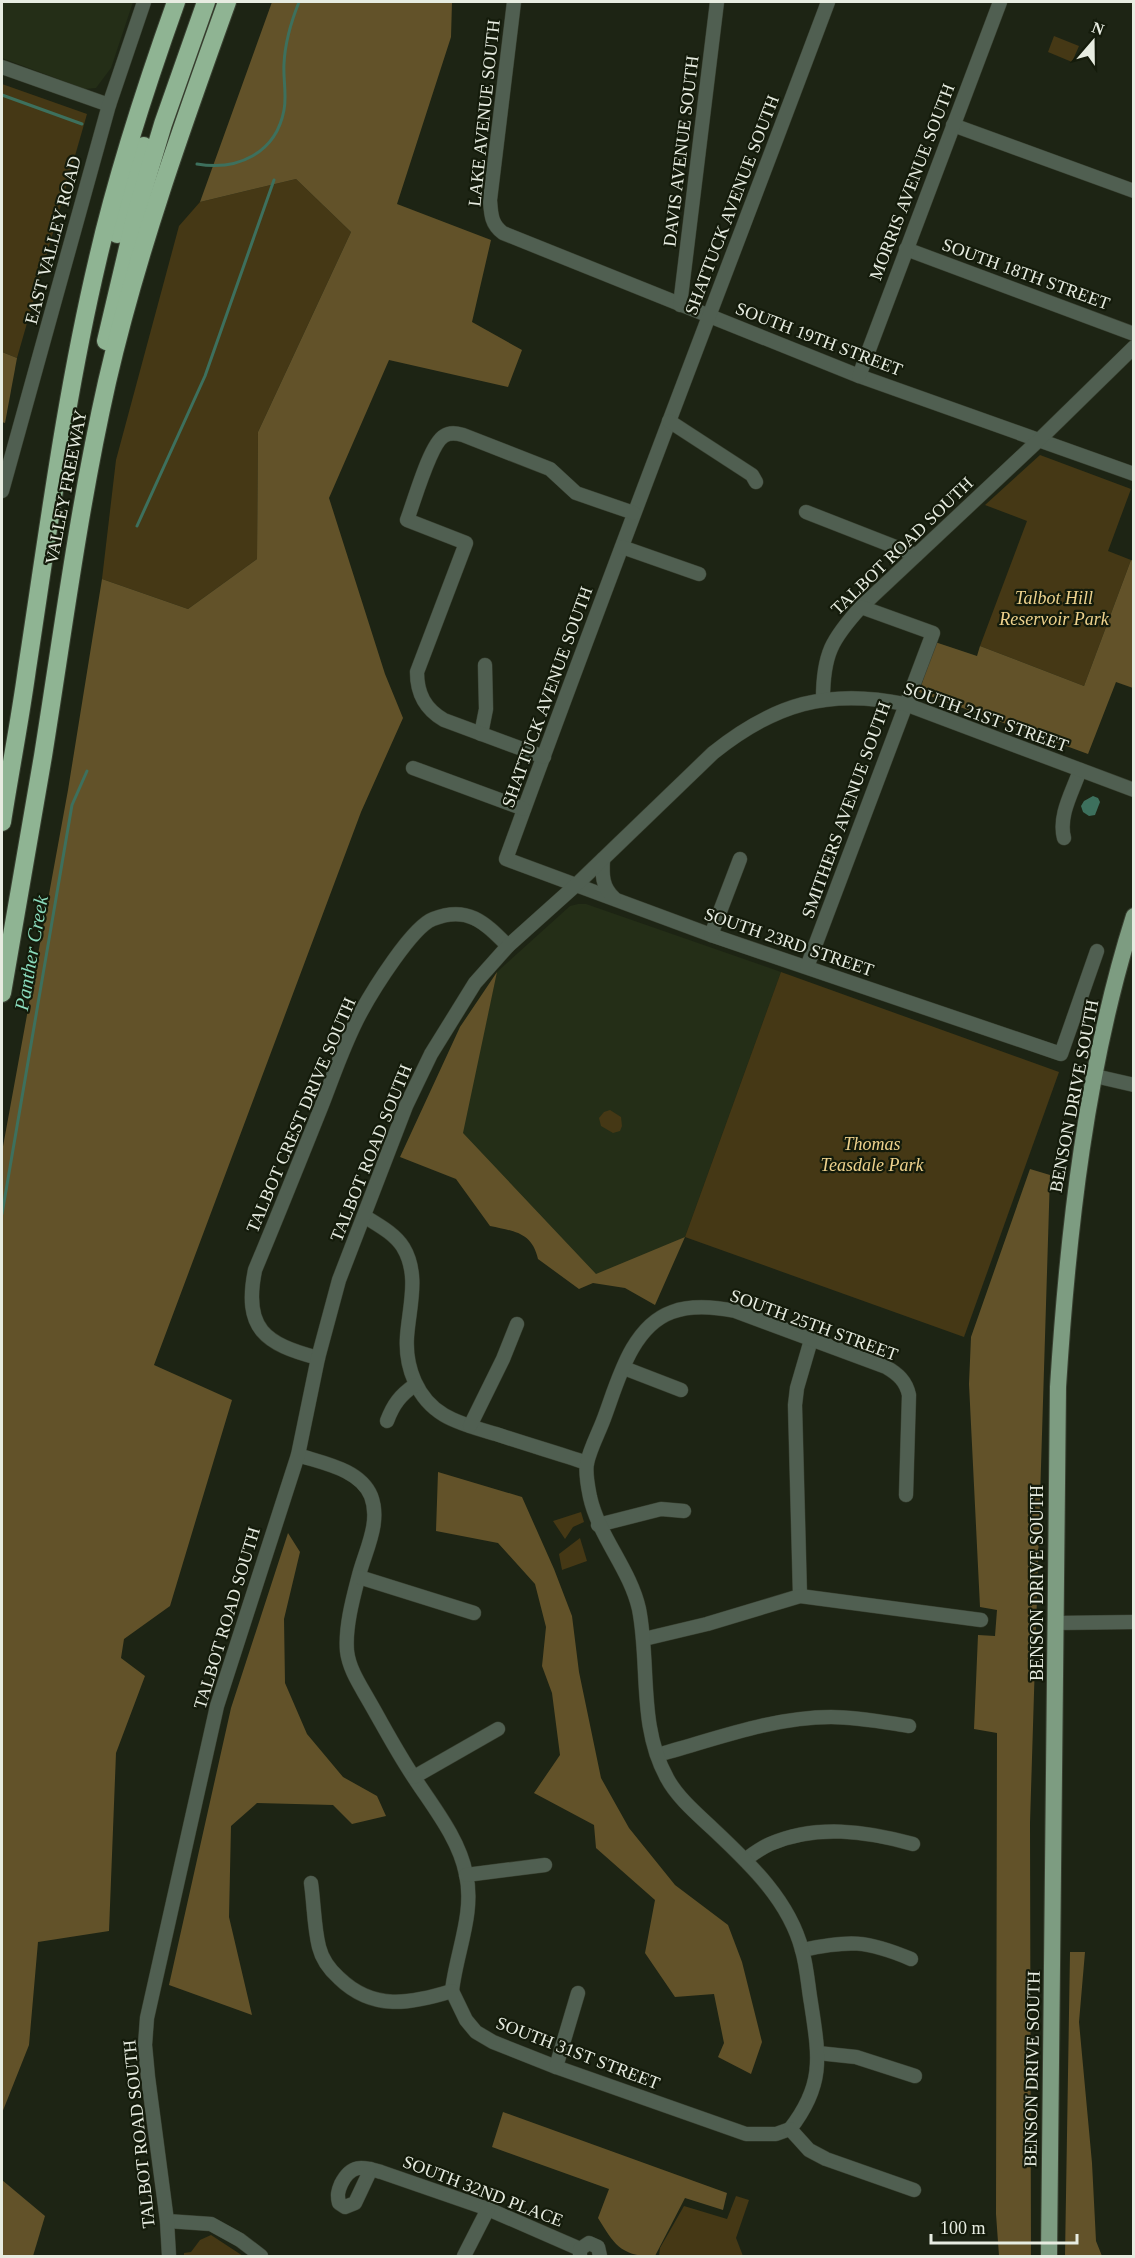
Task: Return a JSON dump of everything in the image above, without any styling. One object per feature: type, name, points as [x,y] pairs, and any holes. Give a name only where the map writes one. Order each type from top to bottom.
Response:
[{"type":"highway","name":"VALLEY FREEWAY","points":[[2,822],[29,661],[57,470],[98,257],[147,82],[176,2]]},
{"type":"highway","points":[[82,334],[103,291],[125,203],[194,2]]},
{"type":"highway","points":[[80,513],[76,497],[86,437],[112,312],[136,214],[163,124],[206,2]]},
{"type":"highway","name":"VALLEY FREEWAY","points":[[2,993],[41,766],[80,513],[107,382],[137,266],[159,196],[227,3]]},
{"type":"main road","name":"BENSON DRIVE SOUTH","points":[[1049,2256],[1058,1387],[1064,1291],[1076,1181],[1095,1076],[1113,993],[1134,916]]},
{"type":"street","name":"EAST VALLEY ROAD","points":[[2,491],[109,105],[144,2]]},
{"type":"street","name":"LAKE AVENUE SOUTH","points":[[495,227],[491,216],[490,200],[514,2]]},
{"type":"street","name":"DAVIS AVENUE SOUTH","points":[[680,305],[717,2]]},
{"type":"street","name":"SHATTUCK AVENUE SOUTH","points":[[506,859],[634,513],[828,2]]},
{"type":"street","name":"MORRIS AVENUE SOUTH","points":[[860,376],[1000,2]]},
{"type":"street","points":[[2,67],[109,105]]},
{"type":"street","points":[[953,125],[1134,191]]},
{"type":"street","name":"SOUTH 19TH STREET","points":[[495,227],[503,233],[860,376],[1134,474]]},
{"type":"street","name":"SOUTH 18TH STREET","points":[[906,249],[1134,334]]},
{"type":"street","name":"TALBOT ROAD SOUTH","points":[[168,2256],[167,2221],[147,2077],[145,2045],[147,2018],[217,1706],[298,1455],[318,1358],[339,1280],[406,1106],[431,1053],[475,983],[508,946],[576,885],[713,753],[734,735],[781,710],[823,699],[823,675],[832,644],[842,628],[861,607],[1039,440],[1134,347]]},
{"type":"street","points":[[669,421],[752,475],[756,482]]},
{"type":"street","points":[[544,757],[434,714],[424,704],[417,684],[417,672],[466,543],[408,520],[433,449],[443,436],[451,433],[462,435],[550,469],[576,493],[634,513]]},
{"type":"street","points":[[806,512],[916,555]]},
{"type":"street","points":[[622,547],[699,574]]},
{"type":"street","name":"SMITHERS AVENUE SOUTH","points":[[807,967],[933,633],[861,607]]},
{"type":"street","points":[[481,734],[487,694],[485,665]]},
{"type":"street","name":"SOUTH 21ST STREET","points":[[823,699],[874,699],[905,704],[1134,790]]},
{"type":"street","points":[[412,768],[524,809]]},
{"type":"street","points":[[1065,838],[1063,815],[1080,770]]},
{"type":"street","name":"SOUTH 23RD STREET","points":[[506,859],[711,934],[1061,1054],[1097,951]]},
{"type":"street","points":[[603,859],[602,877],[607,892],[616,899]]},
{"type":"street","points":[[711,934],[740,859]]},
{"type":"street","name":"TALBOT CREST DRIVE SOUTH","points":[[318,1358],[292,1352],[276,1344],[262,1332],[254,1317],[252,1286],[255,1270],[361,1011],[397,955],[419,929],[431,919],[460,914],[476,917],[488,925],[508,946]]},
{"type":"street","points":[[1095,1076],[1134,1085]]},
{"type":"street","points":[[364,1216],[394,1235],[404,1249],[410,1266],[413,1300],[407,1338],[408,1358],[415,1385],[427,1401],[444,1415],[470,1426],[587,1463]]},
{"type":"street","name":"SOUTH 25TH STREET","points":[[624,1368],[639,1338],[658,1320],[671,1312],[704,1308],[735,1311],[886,1367],[898,1374],[907,1385],[909,1395],[906,1496]]},
{"type":"street","points":[[470,1426],[503,1359],[517,1324]]},
{"type":"street","points":[[800,1596],[795,1405],[796,1388],[811,1340]]},
{"type":"street","points":[[681,1390],[624,1368],[587,1463],[590,1497],[598,1525],[626,1575],[638,1606],[644,1639],[650,1733],[667,1779],[688,1805],[746,1859],[786,1910],[802,1950],[818,2053],[816,2081],[810,2099],[790,2129],[809,2150],[826,2159],[914,2190]]},
{"type":"street","points":[[387,1421],[403,1393],[415,1385]]},
{"type":"street","points":[[298,1455],[341,1469],[366,1486],[371,1496],[374,1524],[359,1577],[348,1631],[347,1651],[352,1671],[449,1834],[466,1875],[466,1921],[452,1991],[426,1999],[383,2002],[366,1998],[348,1987],[324,1961],[319,1948],[311,1883]]},
{"type":"street","points":[[598,1525],[661,1509],[684,1510]]},
{"type":"street","points":[[359,1577],[474,1613]]},
{"type":"street","points":[[644,1639],[707,1624],[800,1596],[981,1620]]},
{"type":"street","points":[[1056,1623],[1134,1622]]},
{"type":"street","points":[[657,1755],[771,1723],[797,1719],[855,1718],[909,1726]]},
{"type":"street","points":[[414,1777],[498,1729]]},
{"type":"street","points":[[746,1859],[768,1845],[818,1832],[846,1831],[875,1834],[913,1844]]},
{"type":"street","points":[[466,1875],[545,1865]]},
{"type":"street","points":[[802,1950],[839,1942],[858,1942],[883,1947],[911,1959]]},
{"type":"street","name":"SOUTH 31ST STREET","points":[[452,1991],[466,2020],[476,2032],[493,2042],[556,2067],[746,2134],[776,2134],[790,2129]]},
{"type":"street","points":[[556,2067],[578,1993]]},
{"type":"street","points":[[818,2053],[856,2057],[915,2076]]},
{"type":"street","name":"SOUTH 32ND PLACE","points":[[371,2169],[488,2208],[580,2253],[585,2244],[592,2243],[598,2247],[600,2256]]},
{"type":"street","points":[[464,2256],[488,2208]]},
{"type":"street","points":[[167,2221],[211,2224],[240,2240],[261,2256]]},
{"type":"shaded area","points":[[2,2],[133,2],[111,68],[96,88],[85,89],[2,58]]},
{"type":"shaded area","points":[[272,2],[452,2],[451,37],[397,204],[491,240],[472,322],[522,350],[508,387],[389,360],[329,498],[385,674],[403,718],[361,812],[154,1365],[232,1400],[170,1606],[124,1639],[121,1658],[145,1676],[116,1753],[109,1931],[38,1942],[29,2045],[2,2113],[2,1152],[68,790],[102,579],[188,609],[257,559],[258,432],[351,232],[296,179],[200,202]]},
{"type":"shaded area","points":[[2,352],[17,358],[5,423],[2,422]]},
{"type":"shaded area","points":[[1131,560],[1133,561],[1133,688],[1116,682],[1088,754],[919,692],[935,642],[977,656],[980,646],[1084,686]]},
{"type":"shaded area","points":[[1093,796],[1100,802],[1095,815],[1089,816],[1083,812],[1081,806],[1084,801]]},
{"type":"shaded area","points":[[586,904],[781,972],[685,1237],[603,1284],[460,1138],[497,972],[570,906]]},
{"type":"shaded area","points":[[497,972],[463,1133],[596,1274],[685,1237],[655,1305],[625,1288],[593,1283],[579,1289],[538,1259],[531,1243],[526,1238],[514,1232],[490,1226],[456,1179],[400,1157],[460,1027]]},
{"type":"shaded area","points":[[1030,1169],[1050,1175],[1030,1823],[1031,2256],[999,2256],[996,2214],[997,1733],[974,1729],[978,1635],[995,1636],[997,1610],[980,1607],[969,1384],[971,1337]]},
{"type":"shaded area","points":[[438,1472],[522,1497],[572,1616],[579,1672],[601,1778],[629,1828],[675,1885],[728,1925],[742,1962],[762,2042],[751,2074],[718,2057],[724,2043],[714,1994],[675,1997],[645,1953],[655,1900],[596,1848],[594,1825],[534,1793],[560,1755],[552,1693],[542,1666],[546,1627],[535,1584],[498,1543],[436,1531]]},
{"type":"shaded area","points":[[288,1533],[300,1552],[284,1619],[285,1683],[307,1734],[343,1777],[377,1796],[386,1816],[352,1824],[333,1805],[257,1803],[231,1826],[229,1917],[252,2015],[169,1985],[231,1708]]},
{"type":"shaded area","points":[[1070,1952],[1085,1952],[1079,2022],[1092,2163],[1096,2241],[1102,2256],[1065,2256]]},
{"type":"shaded area","points":[[503,2112],[727,2193],[723,2210],[685,2198],[655,2256],[643,2256],[626,2251],[614,2242],[598,2218],[609,2189],[492,2147]]},
{"type":"shaded area","points":[[2,2180],[45,2216],[33,2256],[2,2256]]},
{"type":"green space","points":[[1054,36],[1079,46],[1072,62],[1048,52]]},
{"type":"green space","points":[[2,84],[87,114],[17,358],[2,352]]},
{"type":"green space","points":[[296,179],[351,232],[258,432],[257,559],[188,609],[102,579],[116,460],[179,226],[200,202]]},
{"type":"green space","name":"Talbot Hill Reservoir Park","points":[[1040,455],[1131,489],[1108,551],[1131,560],[1084,686],[980,646],[1027,521],[985,505]]},
{"type":"green space","name":"Thomas Teasdale Park","points":[[781,972],[1059,1072],[964,1337],[685,1237]]},
{"type":"green space","points":[[610,1110],[621,1117],[620,1131],[613,1133],[601,1126],[599,1118],[604,1112]]},
{"type":"green space","points":[[581,1512],[584,1522],[573,1527],[565,1539],[553,1521]]},
{"type":"green space","points":[[580,1538],[587,1561],[562,1570],[559,1554]]},
{"type":"green space","points":[[736,2196],[749,2200],[736,2238],[743,2256],[659,2256],[660,2248],[684,2206],[727,2219]]},
{"type":"green space","points":[[211,2235],[243,2256],[184,2256],[184,2253],[191,2252],[200,2240]]},
{"type":"waterway","points":[[197,164],[227,165],[240,161],[253,156],[273,138],[284,110],[286,47],[299,2]]},
{"type":"waterway","points":[[2,95],[82,124]]},
{"type":"waterway","points":[[137,526],[205,376],[274,180]]},
{"type":"waterway","name":"Panther Creek","points":[[2,1214],[72,805],[87,771]]}]
